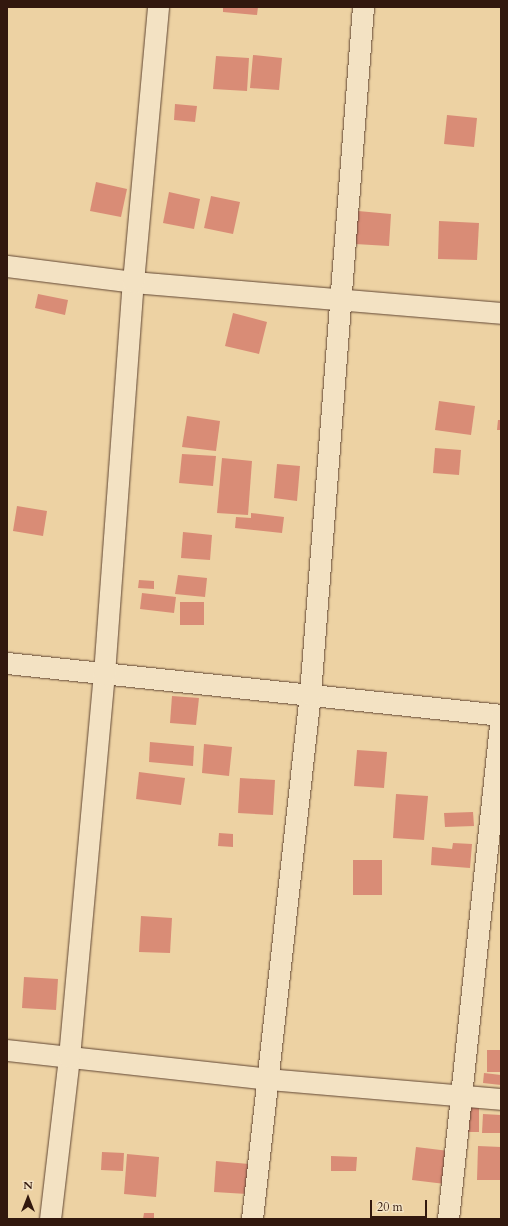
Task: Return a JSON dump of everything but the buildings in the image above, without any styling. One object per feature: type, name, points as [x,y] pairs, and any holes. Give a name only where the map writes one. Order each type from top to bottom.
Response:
[{"type":"street","points":[[50,1219],[69,1057],[104,674],[133,282],[158,7]]},
{"type":"street","points":[[252,1219],[310,694],[363,7]]},
{"type":"street","points":[[7,266],[133,282],[340,298],[501,313]]},
{"type":"street","points":[[7,663],[310,694],[501,716],[448,1219]]},
{"type":"street","points":[[7,1050],[268,1078],[501,1099]]}]
